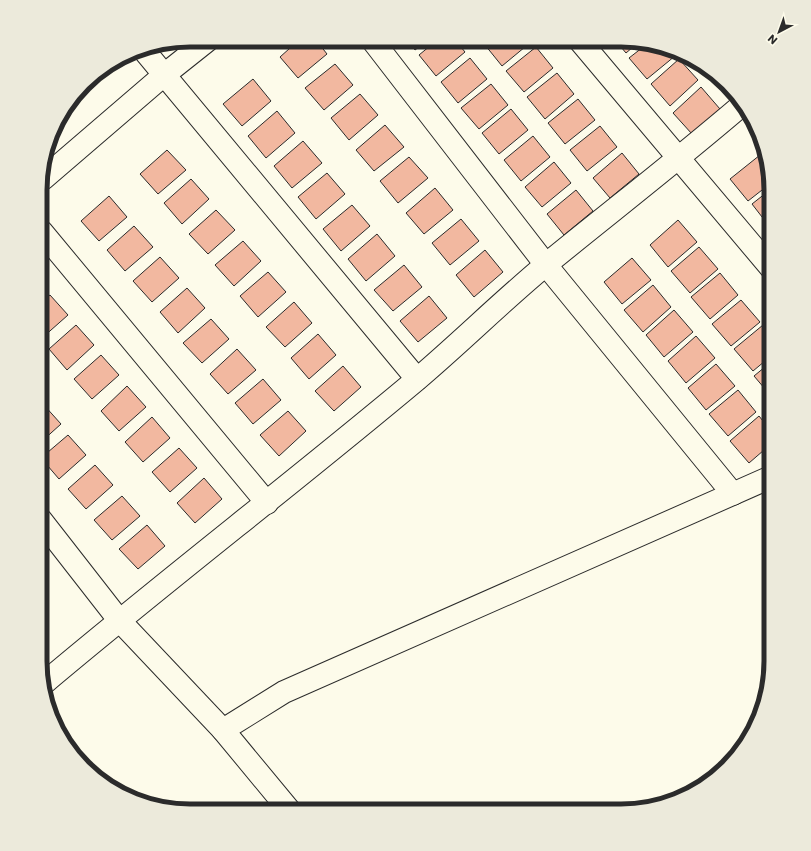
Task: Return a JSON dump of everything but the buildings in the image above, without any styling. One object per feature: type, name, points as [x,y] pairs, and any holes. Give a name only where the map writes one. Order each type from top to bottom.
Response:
[{"type":"street","points":[[48,175],[164,75],[199,47]]},
{"type":"street","points":[[378,47],[546,265],[733,494]]},
{"type":"street","points":[[585,47],[678,160],[764,260]]},
{"type":"street","points":[[147,54],[417,379]]},
{"type":"street","points":[[48,680],[119,620],[267,503],[417,379],[546,265],[678,160],[738,108]]},
{"type":"street","points":[[47,238],[267,503]]},
{"type":"street","points":[[223,730],[284,692],[764,480]]},
{"type":"street","points":[[47,528],[119,620],[223,730],[284,804]]}]
